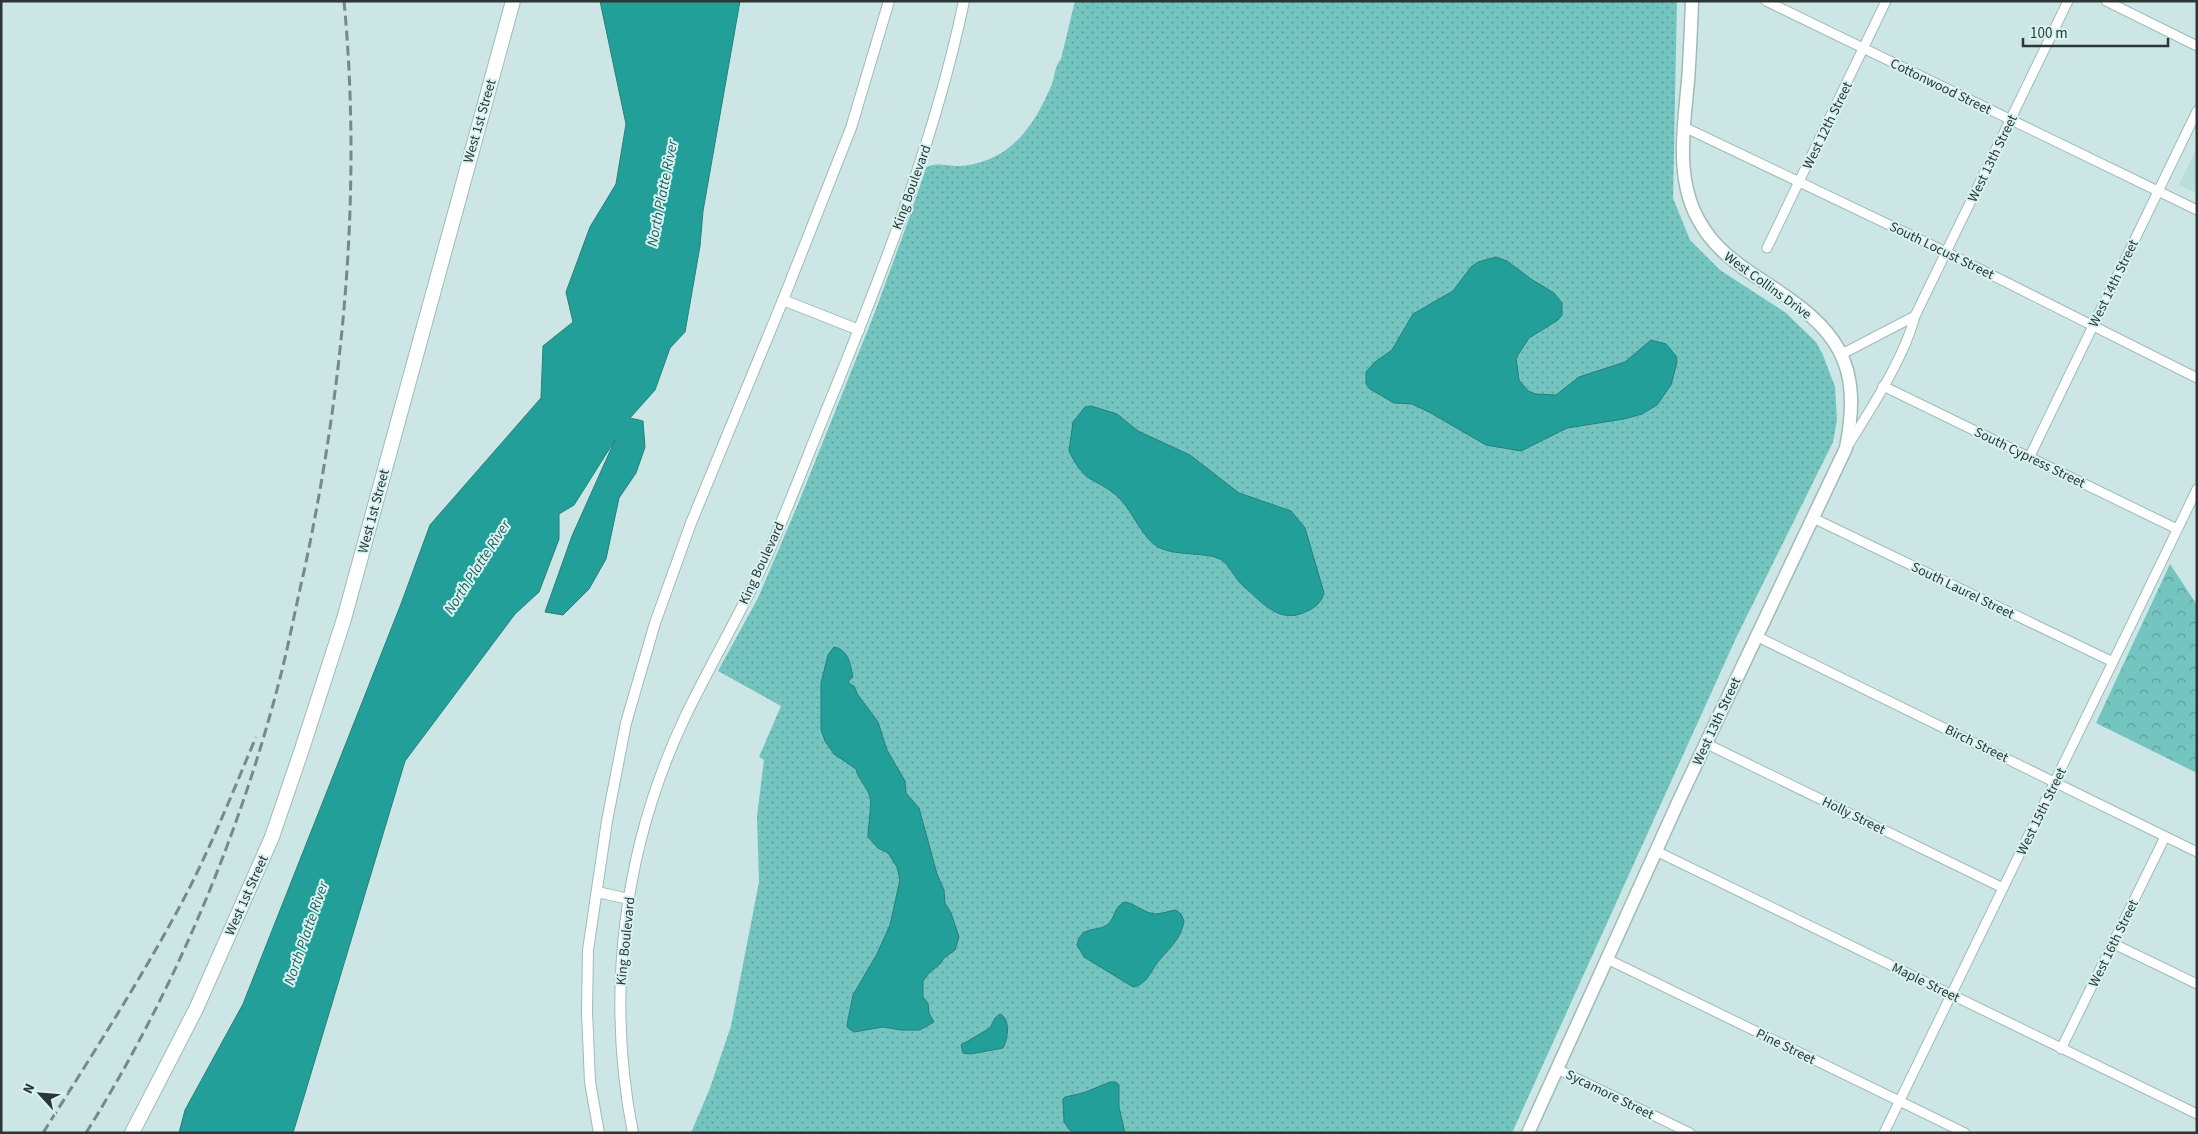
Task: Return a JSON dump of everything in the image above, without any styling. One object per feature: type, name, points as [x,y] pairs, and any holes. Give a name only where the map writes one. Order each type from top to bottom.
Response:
[{"type":"main road","name":"West 1st Street","points":[[132,1133],[196,1009],[272,837],[344,619],[513,1]]},
{"type":"main road","name":"West Collins Drive","points":[[1692,1],[1684,127],[1683,162],[1686,189],[1697,218],[1713,243],[1734,263],[1805,309],[1825,330],[1842,354],[1846,364],[1852,396],[1851,425],[1846,448]]},
{"type":"main road","name":"West 13th Street","points":[[1528,1133],[1705,743],[1846,448]]},
{"type":"street","points":[[599,1133],[590,1082],[587,1011],[588,950],[607,821],[626,724],[655,623],[691,523],[783,300],[851,128],[889,1]]},
{"type":"street","name":"King Boulevard","points":[[633,1133],[624,1080],[620,1033],[620,987],[623,934],[636,858],[661,773],[685,718],[767,556],[859,330],[924,152],[954,47],[964,1]]},
{"type":"street","name":"Cottonwood Street","points":[[1766,1],[2197,210]]},
{"type":"street","name":"West 12th Street","points":[[1767,248],[1886,1]]},
{"type":"street","name":"West 13th Street","points":[[1846,448],[1883,386],[1910,332],[1915,316],[2068,1]]},
{"type":"street","points":[[2106,1],[2197,46]]},
{"type":"street","name":"West 14th Street","points":[[2030,456],[2197,111]]},
{"type":"street","name":"South Locust Street","points":[[1684,127],[1946,252],[2197,378]]},
{"type":"street","points":[[783,300],[859,330]]},
{"type":"street","points":[[1842,354],[1915,316]]},
{"type":"street","name":"South Cypress Street","points":[[1883,386],[2177,529]]},
{"type":"street","name":"West 15th Street","points":[[1884,1133],[2197,488]]},
{"type":"street","points":[[2188,507],[2197,511]]},
{"type":"street","name":"South Laurel Street","points":[[1814,518],[2113,662]]},
{"type":"street","name":"Birch Street","points":[[1756,636],[2197,852]]},
{"type":"street","name":"Holly Street","points":[[1705,743],[2004,888]]},
{"type":"street","name":"West 16th Street","points":[[2061,1049],[2165,837]]},
{"type":"street","name":"Maple Street","points":[[1656,851],[2197,1114]]},
{"type":"street","points":[[596,892],[629,899]]},
{"type":"street","points":[[2112,944],[2197,984]]},
{"type":"street","name":"Pine Street","points":[[1606,959],[1965,1133]]},
{"type":"street","name":"Sycamore Street","points":[[1558,1069],[1690,1133]]},
{"type":"shaded area","points":[[2197,148],[2197,193],[2179,185]]},
{"type":"green space","points":[[1075,1],[1677,1],[1673,198],[1690,240],[1720,270],[1786,313],[1816,342],[1823,355],[1835,387],[1837,420],[1833,442],[1736,638],[1512,1133],[691,1133],[710,1088],[731,1026],[759,882],[757,816],[764,760],[759,757],[781,706],[718,671],[758,598],[798,504],[875,312],[926,168],[934,165],[971,165],[993,157],[1012,146],[1038,113],[1052,84],[1056,67],[1061,59]]},
{"type":"green space","points":[[2170,564],[2197,605],[2197,773],[2096,723]]},
{"type":"water","name":"North Platte River","points":[[600,1],[740,1],[703,211],[700,246],[685,332],[670,348],[655,390],[630,418],[643,421],[645,447],[636,473],[619,498],[606,559],[589,589],[563,615],[545,612],[572,536],[615,440],[574,505],[559,514],[559,539],[539,592],[515,614],[405,761],[293,1133],[179,1133],[185,1110],[243,1004],[401,604],[430,525],[541,398],[543,346],[573,322],[566,292],[590,227],[616,184],[626,124]]},
{"type":"water","points":[[1496,257],[1507,261],[1554,293],[1562,303],[1562,315],[1558,320],[1529,338],[1516,358],[1519,380],[1528,391],[1536,394],[1556,395],[1579,377],[1625,362],[1651,340],[1666,344],[1676,356],[1677,362],[1671,385],[1657,405],[1642,414],[1624,419],[1567,428],[1521,451],[1486,445],[1429,412],[1412,404],[1394,403],[1370,389],[1366,384],[1366,372],[1375,362],[1392,350],[1413,314],[1453,291],[1471,267],[1478,262]]},
{"type":"water","points":[[1091,406],[1117,414],[1138,431],[1190,455],[1239,493],[1291,511],[1305,528],[1324,593],[1319,603],[1303,613],[1295,615],[1281,614],[1268,607],[1240,583],[1227,565],[1220,559],[1207,555],[1167,550],[1160,548],[1148,539],[1120,499],[1086,476],[1069,451],[1073,422],[1085,407]]},
{"type":"water","points":[[834,647],[846,654],[853,677],[849,680],[849,684],[854,686],[858,695],[878,722],[887,750],[905,781],[906,793],[919,808],[937,874],[944,890],[945,903],[951,913],[959,937],[955,950],[944,958],[923,981],[923,997],[928,1003],[929,1013],[934,1022],[920,1030],[901,1030],[883,1027],[854,1032],[847,1025],[853,995],[877,954],[890,925],[900,880],[897,867],[888,853],[878,848],[868,837],[870,797],[856,769],[834,754],[825,741],[821,730],[821,683],[828,655]]},
{"type":"water","points":[[1125,902],[1155,914],[1176,910],[1181,914],[1184,921],[1180,934],[1174,944],[1147,978],[1141,984],[1133,987],[1084,957],[1077,945],[1082,934],[1108,924],[1119,906]]},
{"type":"water","points":[[1000,1014],[1006,1020],[1007,1025],[1007,1035],[1003,1048],[971,1054],[963,1053],[961,1045],[990,1028],[995,1018]]},
{"type":"water","points":[[1110,1082],[1116,1082],[1119,1085],[1119,1107],[1125,1133],[1072,1133],[1064,1122],[1063,1099]]},
{"type":"railway","points":[[86,1133],[147,1027],[174,971],[223,858],[244,800],[286,653],[319,497],[330,427],[346,286],[351,143],[344,1]]},
{"type":"railway","points":[[43,1133],[131,992],[191,886],[256,737]]}]
